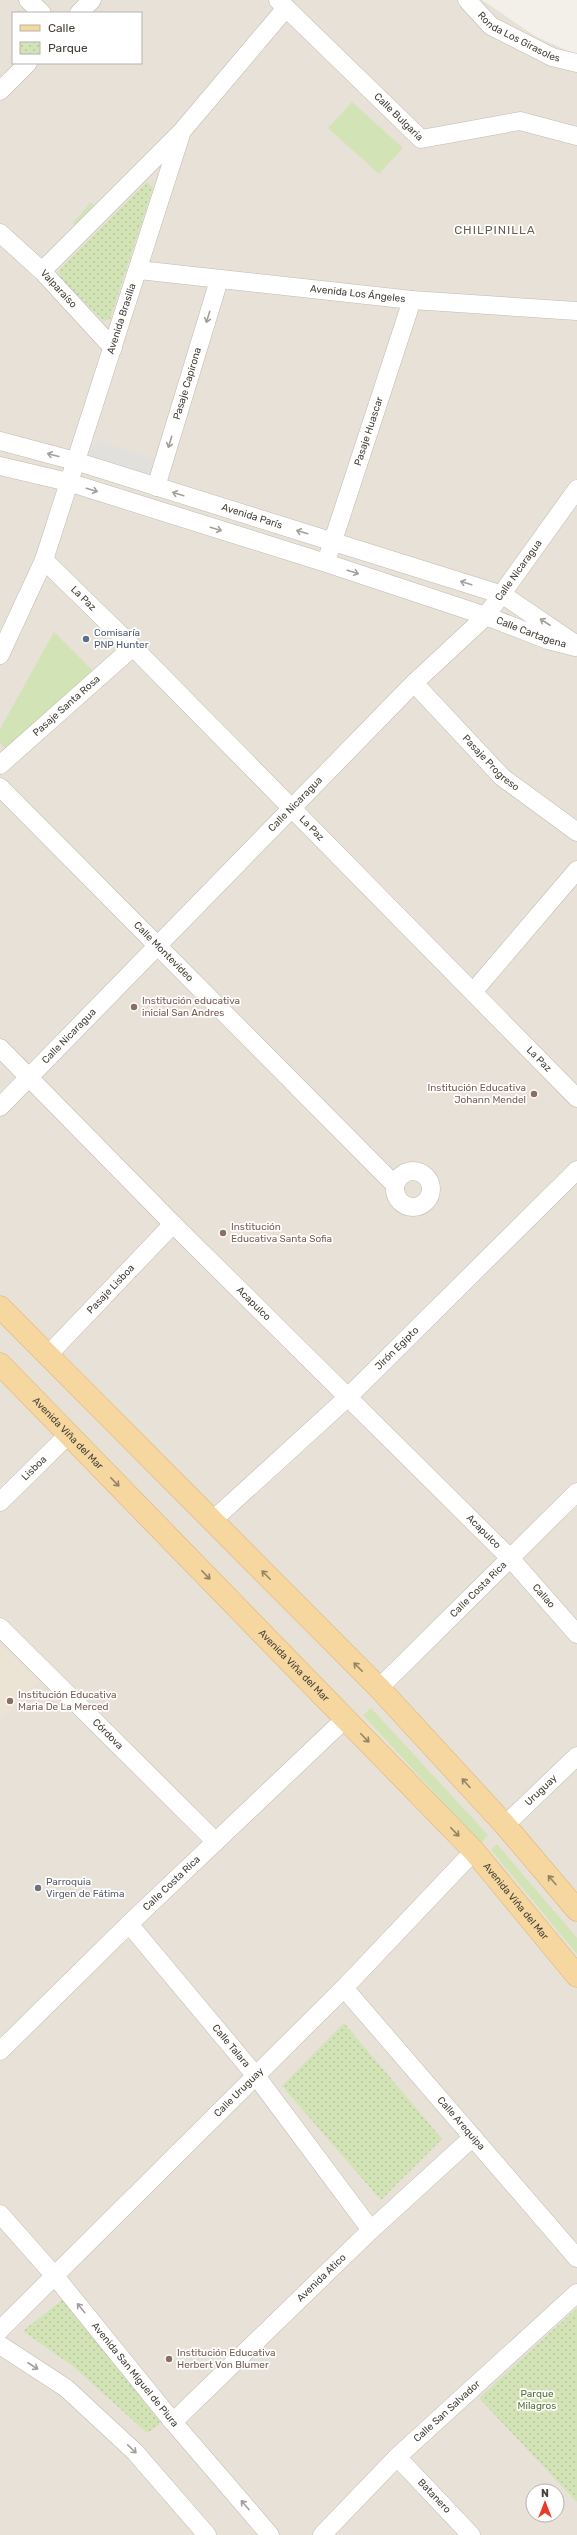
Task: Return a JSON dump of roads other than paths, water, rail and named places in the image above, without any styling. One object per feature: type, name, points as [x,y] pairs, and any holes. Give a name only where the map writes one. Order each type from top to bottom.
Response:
[{"type":"main road","points":[[0,1306],[379,1688],[504,1825],[577,1910]]},
{"type":"main road","name":"Avenida Viña del Mar","points":[[0,1364],[474,1851],[577,1976]]},
{"type":"street","points":[[28,0],[41,12]]},
{"type":"street","points":[[80,12],[92,0]]},
{"type":"street","name":"Ronda Los Girasoles","points":[[467,0],[491,26],[552,57],[577,63]]},
{"type":"street","name":"Avenida Brasilia","points":[[0,655],[44,560],[74,461],[139,270],[182,131],[282,4]]},
{"type":"street","name":"Calle Bulgaria","points":[[282,4],[421,139],[520,121],[577,136]]},
{"type":"street","points":[[0,91],[27,64]]},
{"type":"street","points":[[42,271],[182,131]]},
{"type":"street","name":"Valparaíso","points":[[0,233],[42,271],[113,348]]},
{"type":"street","name":"Avenida Los Ángeles","points":[[139,270],[219,280],[412,300],[577,311]]},
{"type":"street","name":"Pasaje Capirona","points":[[156,487],[219,280]]},
{"type":"street","name":"Pasaje Huascar","points":[[326,563],[412,300]]},
{"type":"street","name":"Avenida París","points":[[0,441],[74,461],[503,595]]},
{"type":"street","points":[[0,466],[68,482],[326,563],[486,616]]},
{"type":"street","name":"Calle Nicaragua","points":[[0,1107],[28,1076],[159,945],[414,683],[486,616],[503,595],[577,489]]},
{"type":"street","name":"La Paz","points":[[44,560],[133,647],[577,1098]]},
{"type":"street","name":"Calle Cartagena","points":[[503,595],[577,646]]},
{"type":"street","name":"Calle Cartagena","points":[[486,616],[548,640],[577,646]]},
{"type":"street","name":"Pasaje Santa Rosa","points":[[0,764],[133,647]]},
{"type":"street","name":"Pasaje Progreso","points":[[414,683],[502,776],[577,832]]},
{"type":"street","name":"Calle Montevideo","points":[[0,787],[159,945],[395,1185]]},
{"type":"street","points":[[473,992],[577,870]]},
{"type":"street","name":"Acapulco","points":[[0,1048],[173,1224],[510,1558]]},
{"type":"street","name":"Jirón Egipto","points":[[212,1521],[348,1397],[577,1170]]},
{"type":"street","name":"Pasaje Lisboa","points":[[48,1355],[173,1224]]},
{"type":"street","name":"Lisboa","points":[[0,1502],[68,1434]]},
{"type":"street","name":"Calle Costa Rica","points":[[379,1688],[577,1492]]},
{"type":"street","name":"Callao","points":[[510,1558],[577,1634]]},
{"type":"street","name":"Córdova","points":[[0,1627],[216,1842]]},
{"type":"street","name":"Calle Costa Rica","points":[[0,2051],[129,1924],[346,1718]]},
{"type":"street","name":"Uruguay","points":[[504,1825],[577,1756]]},
{"type":"street","name":"Calle Uruguay","points":[[0,2330],[344,1988],[474,1851]]},
{"type":"street","name":"Calle Talara","points":[[129,1924],[256,2076],[371,2230]]},
{"type":"street","name":"Calle Arequipa","points":[[344,1988],[577,2258]]},
{"type":"street","name":"Avenida Atico","points":[[173,2422],[371,2230],[473,2138]]},
{"type":"street","name":"Avenida San Miguel de Piura","points":[[0,2214],[54,2275],[173,2422],[270,2535]]},
{"type":"street","name":"Calle San Salvador","points":[[322,2535],[397,2457],[577,2293]]},
{"type":"street","points":[[0,2345],[66,2388],[135,2452],[207,2535]]},
{"type":"street","name":"Batanero","points":[[397,2457],[471,2535]]},
{"type":"place","name":"Comisaría PNP Hunter","points":[[86,639]]},
{"type":"place","name":"Institución educativa inicial San Andres","points":[[134,1007]]},
{"type":"place","name":"Institución Educativa Johann Mendel","points":[[534,1094]]},
{"type":"place","name":"Institución Educativa Santa Sofia","points":[[223,1233]]},
{"type":"place","name":"Institución Educativa Maria De La Merced","points":[[10,1701]]},
{"type":"place","name":"Parroquia Virgen de Fátima","points":[[38,1888]]},
{"type":"place","name":"Institución Educativa Herbert Von Blumer","points":[[169,2359]]},
{"type":"district","name":"CHILPINILLA","points":[[495,230]]},
{"type":"park label","name":"Parque Milagros","points":[[537,2400]]}]
